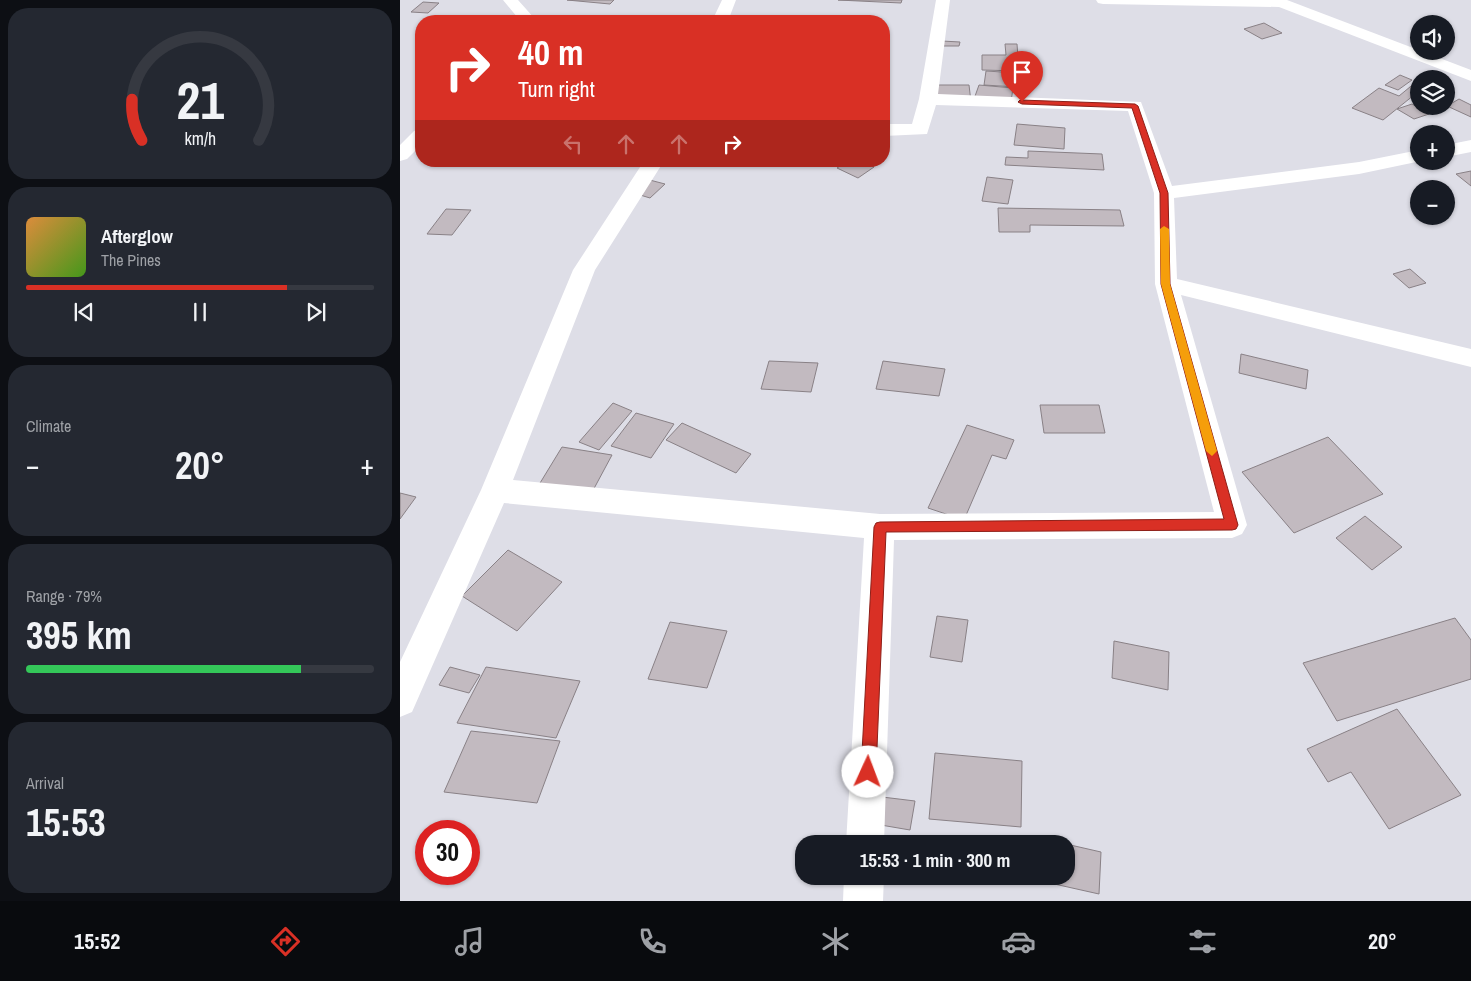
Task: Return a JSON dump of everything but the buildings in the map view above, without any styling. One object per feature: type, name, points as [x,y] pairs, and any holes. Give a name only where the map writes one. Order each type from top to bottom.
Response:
[{"type":"street","points":[[510,0],[523,15]]},
{"type":"street","points":[[723,15],[729,0]]},
{"type":"street","points":[[890,130],[920,130],[928,99],[943,0]]},
{"type":"street","points":[[1104,0],[1280,3],[1471,76]]},
{"type":"street","points":[[495,490],[880,527],[1232,525],[1166,284],[1164,193],[1135,106],[928,99]]},
{"type":"street","points":[[400,155],[415,141]]},
{"type":"street","points":[[1455,149],[1471,146]]},
{"type":"street","points":[[1164,193],[1359,168],[1410,158]]},
{"type":"street","points":[[400,700],[411,652],[495,490],[584,270],[650,167]]},
{"type":"street","points":[[1166,284],[1471,358]]},
{"type":"street","points":[[865,835],[880,527]]},
{"type":"street","points":[[863,901],[864,885]]},
{"type":"slow traffic","points":[[1164,229],[1166,284],[1212,451]]},
{"type":"route","points":[[868,772],[880,527],[1232,525],[1166,284],[1164,193],[1135,106],[1022,102]]}]
